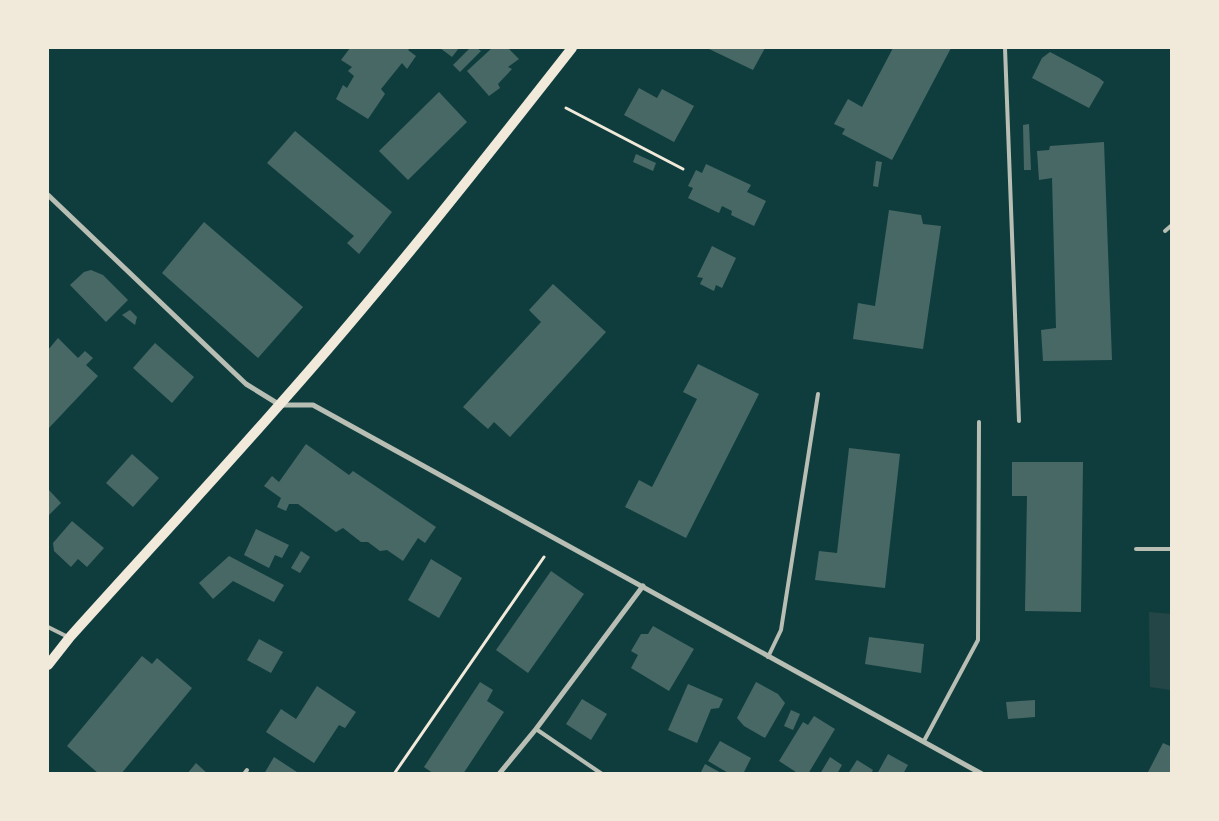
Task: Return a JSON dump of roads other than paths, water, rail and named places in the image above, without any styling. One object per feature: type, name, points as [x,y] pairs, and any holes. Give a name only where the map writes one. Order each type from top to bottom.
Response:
[{"type":"main road","points":[[48,665],[70,637],[280,405],[455,197],[572,48]]},
{"type":"street","points":[[48,195],[246,384],[280,405],[313,405],[982,774]]},
{"type":"street","points":[[500,774],[536,730],[643,586]]},
{"type":"lane","points":[[1005,48],[1019,421]]},
{"type":"lane","points":[[1165,231],[1172,225]]},
{"type":"lane","points":[[768,657],[781,630],[818,394]]},
{"type":"lane","points":[[924,741],[978,640],[979,422]]},
{"type":"lane","points":[[1136,549],[1172,549]]},
{"type":"lane","points":[[48,627],[70,637]]},
{"type":"lane","points":[[536,730],[602,774]]}]
